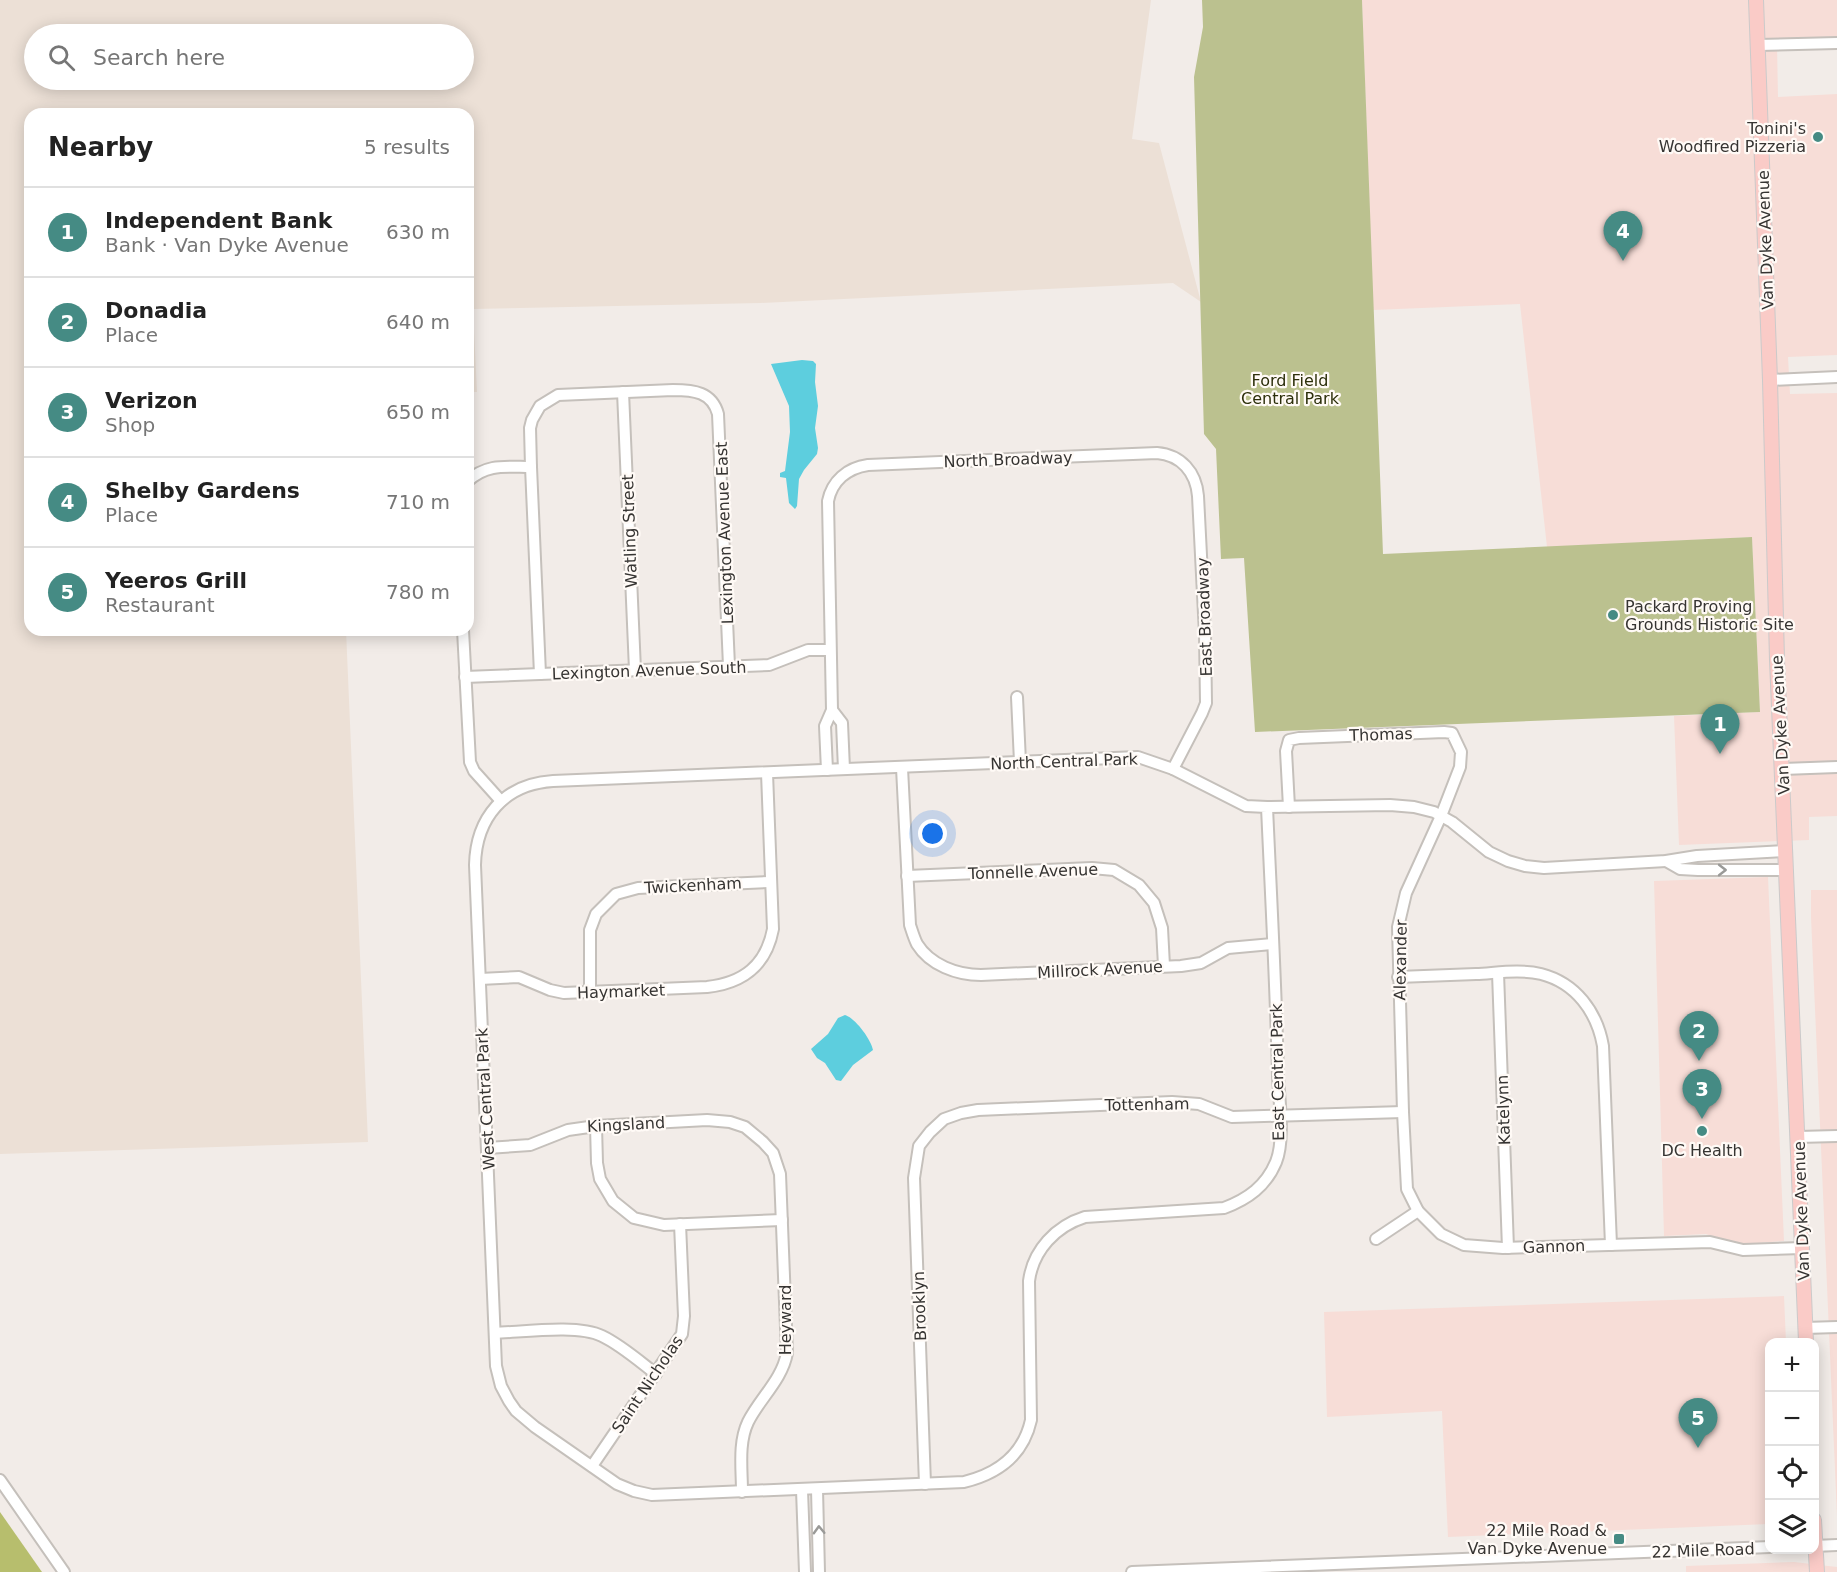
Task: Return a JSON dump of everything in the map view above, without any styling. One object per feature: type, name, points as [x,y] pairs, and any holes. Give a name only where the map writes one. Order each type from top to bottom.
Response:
[{"type":"main road","name":"Van Dyke Avenue","points":[[1755,0],[1770,380],[1777,660],[1805,1335]]},
{"type":"main road","points":[[1816,1554],[1817,1572]]},
{"type":"street","points":[[1758,45],[1837,43]]},
{"type":"street","points":[[1770,380],[1837,377]]},
{"type":"street","name":"Lexington Avenue East","points":[[623,392],[689,390],[699,391],[712,400],[719,419],[729,666]]},
{"type":"street","points":[[540,674],[531,467],[530,428],[532,420],[540,406],[546,401],[564,394],[623,392]]},
{"type":"street","name":"Watling Street","points":[[623,392],[635,670]]},
{"type":"street","name":"North Broadway","points":[[830,650],[828,501],[837,480],[849,470],[856,467],[888,464],[1157,453],[1169,455],[1181,462]]},
{"type":"street","name":"East Broadway","points":[[1173,769],[1202,713],[1207,696],[1197,491],[1193,476],[1181,462]]},
{"type":"street","points":[[474,476],[489,468],[531,467]]},
{"type":"street","points":[[463,636],[470,762],[474,771],[506,798]]},
{"type":"street","name":"Lexington Avenue South","points":[[465,677],[769,665],[808,650],[830,650]]},
{"type":"street","points":[[827,770],[825,726],[832,710],[830,650]]},
{"type":"street","points":[[1017,697],[1020,762]]},
{"type":"street","points":[[832,710],[842,723],[844,769]]},
{"type":"street","name":"Thomas","points":[[1289,807],[1286,751],[1289,740],[1444,732],[1452,733],[1461,752],[1460,767],[1441,816]]},
{"type":"street","points":[[826,747],[843,746]]},
{"type":"street","name":"North Central Park","points":[[506,798],[528,786],[544,782],[1138,757],[1173,769],[1246,806],[1413,807],[1441,816],[1489,852],[1525,866],[1544,868],[1666,861],[1697,856],[1785,851]]},
{"type":"street","points":[[1783,769],[1837,767]]},
{"type":"street","points":[[902,768],[907,876]]},
{"type":"street","points":[[767,773],[770,882]]},
{"type":"street","name":"West Central Park","points":[[506,798],[484,822],[475,854],[496,1366],[501,1386],[516,1411],[535,1427],[592,1466]]},
{"type":"street","name":"East Central Park","points":[[925,1484],[964,1482],[986,1475],[1007,1463],[1024,1441],[1032,1409],[1028,1303],[1030,1275],[1041,1247],[1055,1233],[1072,1222],[1090,1216],[1224,1208],[1239,1202],[1263,1185],[1278,1159],[1280,1116],[1267,807]]},
{"type":"street","name":"Alexander","points":[[1403,1112],[1398,977],[1400,914],[1406,893],[1441,816]]},
{"type":"street","name":"North Central Park","points":[[1666,861],[1680,869],[1786,870]]},
{"type":"street","name":"Tonnelle Avenue","points":[[907,876],[1092,868],[1114,870],[1139,885],[1154,903],[1162,928],[1164,966]]},
{"type":"street","name":"Millrock Avenue","points":[[907,876],[910,925],[916,943],[928,956],[947,969],[971,975],[1200,963],[1235,947],[1273,944]]},
{"type":"street","name":"Haymarket","points":[[480,979],[519,977],[557,992],[724,985],[741,978],[758,963],[766,952],[773,930],[770,882]]},
{"type":"street","name":"Twickenham","points":[[590,992],[590,930],[596,914],[616,894],[638,888],[770,882]]},
{"type":"street","points":[[1398,977],[1498,973],[1540,974],[1559,981],[1576,993],[1595,1017],[1603,1046],[1611,1245]]},
{"type":"street","name":"Katelynn","points":[[1498,973],[1508,1248]]},
{"type":"street","name":"Tottenham","points":[[930,1132],[944,1119],[978,1110],[1191,1102],[1232,1117],[1403,1112]]},
{"type":"street","name":"Gannon","points":[[1403,1112],[1407,1189],[1418,1211],[1440,1234],[1464,1245],[1508,1248],[1710,1242],[1743,1250],[1802,1248]]},
{"type":"street","name":"Kingsland","points":[[487,1148],[530,1145],[576,1127],[707,1120],[730,1122],[745,1127],[763,1142]]},
{"type":"street","points":[[596,1126],[599,1172],[604,1186],[613,1201],[634,1218],[655,1224],[782,1220]]},
{"type":"street","name":"Brooklyn","points":[[925,1484],[914,1178],[919,1146],[930,1132]]},
{"type":"street","points":[[1797,1137],[1837,1136]]},
{"type":"street","name":"Heyward","points":[[742,1492],[743,1437],[749,1420],[783,1369],[787,1353],[780,1174],[773,1153],[763,1142]]},
{"type":"street","points":[[1376,1239],[1418,1211]]},
{"type":"street","name":"Saint Nicholas","points":[[592,1466],[682,1334],[684,1316],[680,1224]]},
{"type":"street","points":[[1805,1335],[1837,1328]]},
{"type":"street","points":[[495,1333],[573,1330],[593,1332],[609,1340],[656,1374]]},
{"type":"street","points":[[592,1466],[616,1484],[643,1494],[925,1484]]},
{"type":"street","points":[[0,1480],[64,1572]]},
{"type":"street","points":[[817,1489],[819,1572]]},
{"type":"street","points":[[801,1490],[805,1572]]},
{"type":"street","points":[[1819,1545],[1837,1545]]},
{"type":"street","name":"22 Mile Road","points":[[1132,1572],[1765,1547]]},
{"type":"shaded area","points":[[0,0],[1151,0],[1132,139],[1159,143],[1201,302],[1173,283],[761,303],[474,309],[474,108],[24,108],[24,636],[346,636],[368,1142],[0,1154]]},
{"type":"shaded area","points":[[1362,0],[1837,0],[1837,43],[1777,45],[1778,97],[1837,94],[1837,355],[1788,357],[1790,394],[1837,393],[1837,816],[1809,817],[1809,840],[1679,845],[1674,716],[1760,712],[1752,537],[1547,547],[1520,304],[1373,310]]},
{"type":"shaded area","points":[[474,330],[477,392],[474,392]]},
{"type":"shaded area","points":[[1768,877],[1784,1241],[1746,1244],[1706,1234],[1664,1236],[1654,881]]},
{"type":"shaded area","points":[[1811,890],[1837,890],[1837,1516],[1811,917]]},
{"type":"shaded area","points":[[1784,1296],[1786,1338],[1765,1338],[1765,1524],[1448,1537],[1442,1411],[1327,1417],[1324,1312]]},
{"type":"shaded area","points":[[1794,1562],[1837,1567],[1837,1572],[1686,1572],[1686,1566]]},
{"type":"green space","name":"Ford Field Central Park","points":[[1202,0],[1362,0],[1383,554],[1752,537],[1760,712],[1255,732],[1244,558],[1221,559],[1216,449],[1204,434],[1194,77],[1203,27]]},
{"type":"green space","points":[[0,1512],[42,1572],[0,1572]]},
{"type":"water","points":[[813,361],[816,364],[815,382],[818,406],[815,428],[818,448],[817,454],[799,479],[795,509],[789,503],[786,478],[780,477],[780,473],[785,471],[790,432],[789,406],[771,364]]},
{"type":"water","points":[[845,1015],[862,1030],[873,1050],[853,1065],[841,1081],[836,1080],[825,1063],[817,1058],[811,1049],[828,1034],[838,1018]]},
{"type":"place","name":"Tonini's Woodfired Pizzeria","points":[[1818,137]]},
{"type":"place","name":"Shelby Gardens","points":[[1623,261]]},
{"type":"place","name":"Packard Proving Grounds Historic Site","points":[[1613,615]]},
{"type":"place","name":"Independent Bank","points":[[1720,754]]},
{"type":"place","name":"Donadia","points":[[1699,1061]]},
{"type":"place","name":"Verizon","points":[[1702,1119]]},
{"type":"place","name":"DC Health","points":[[1702,1131]]},
{"type":"place","name":"Yeeros Grill","points":[[1698,1448]]},
{"type":"place","name":"22 Mile Road & Van Dyke Avenue","points":[[1619,1539]]}]
